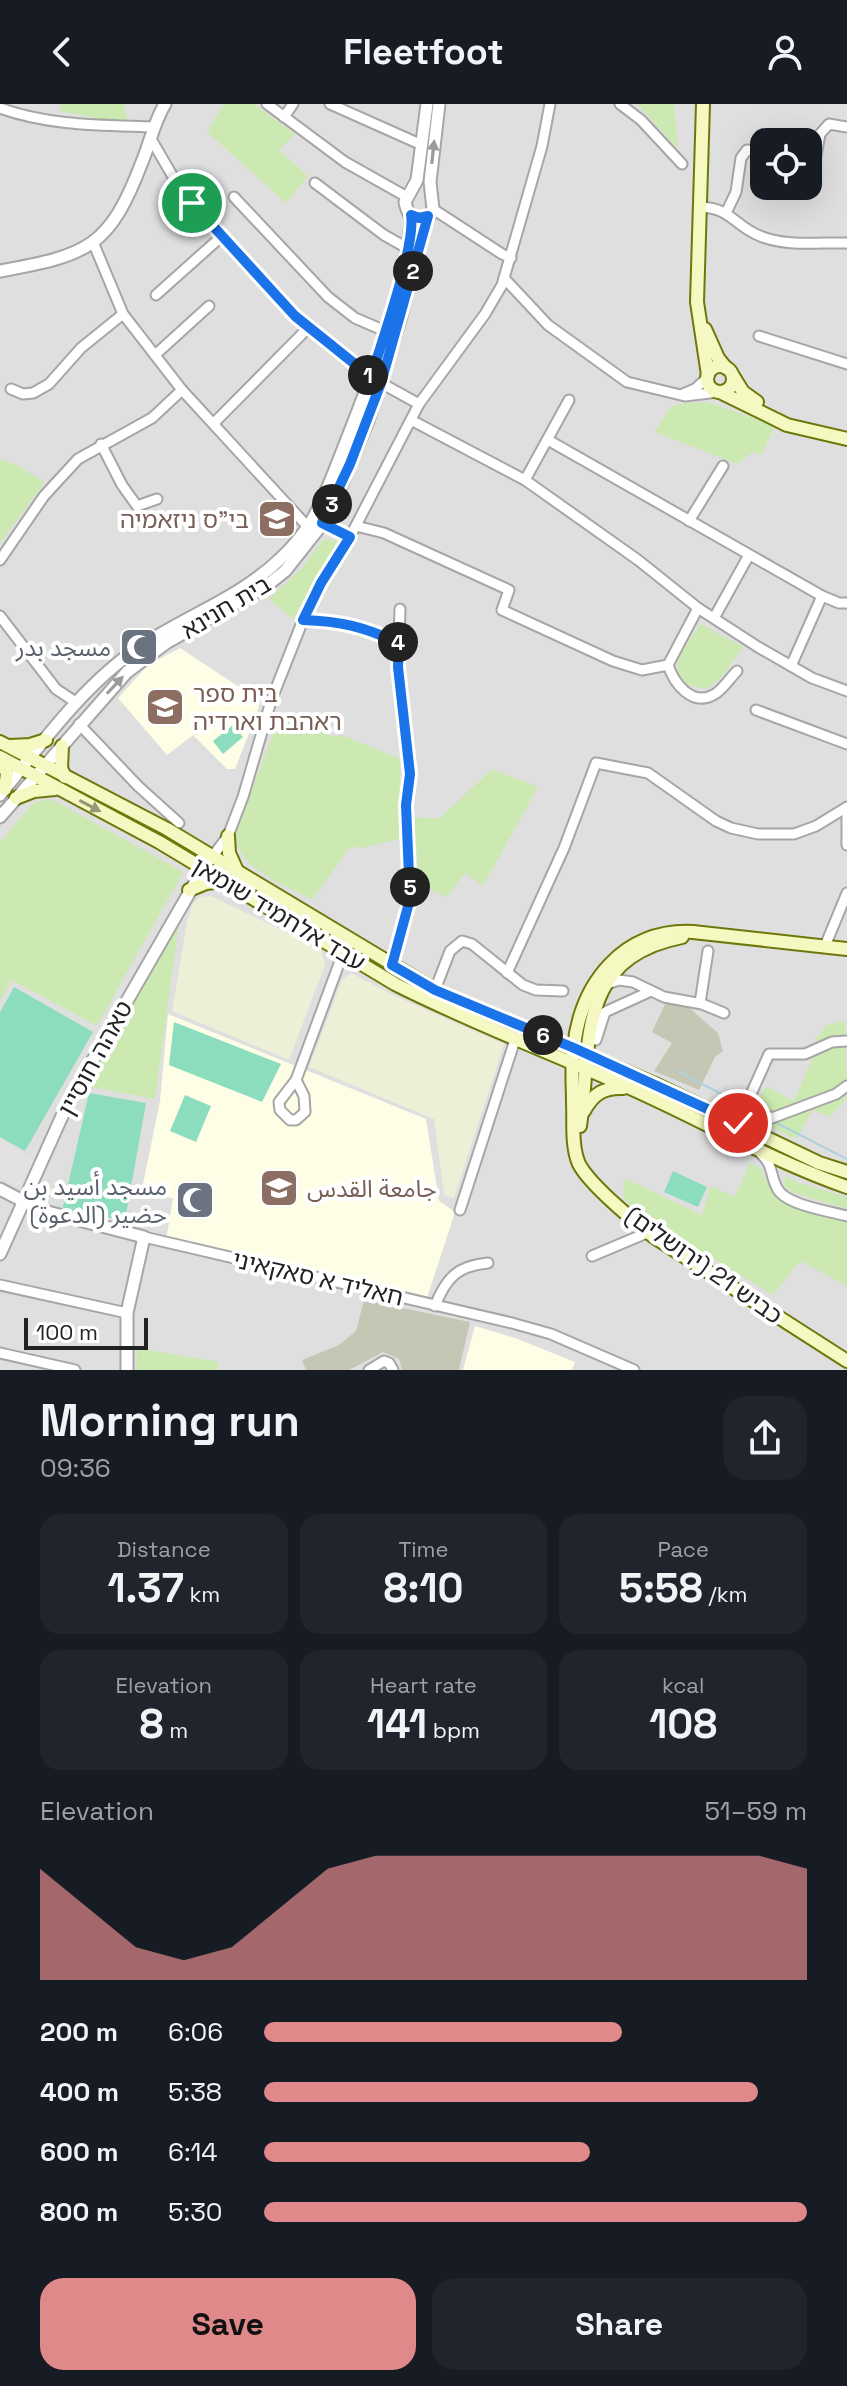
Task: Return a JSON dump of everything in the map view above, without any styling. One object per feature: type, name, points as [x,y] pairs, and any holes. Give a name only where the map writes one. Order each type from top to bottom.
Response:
[{"type":"main road","points":[[703,104],[697,294],[710,388],[787,425],[847,439]]},
{"type":"main road","points":[[697,294],[705,328],[718,358],[743,392],[771,410],[847,432]]},
{"type":"main road","points":[[707,377],[714,368],[729,372]]},
{"type":"main road","points":[[719,392],[731,386],[729,372]]},
{"type":"main road","points":[[4,744],[30,745],[46,740]]},
{"type":"main road","name":"עבד אלחמיד שומאן","points":[[4,744],[214,857],[435,990],[579,1050],[819,1163],[847,1172]]},
{"type":"main road","points":[[62,746],[61,768],[65,777]]},
{"type":"main road","points":[[0,758],[7,773],[2,792]]},
{"type":"main road","name":"עבד אלחמיד שומאן","points":[[0,758],[159,842],[430,1002],[631,1088],[803,1170],[847,1187]]},
{"type":"main road","points":[[16,798],[40,789],[57,789]]},
{"type":"main road","points":[[228,836],[230,856],[237,871]]},
{"type":"main road","points":[[189,890],[206,883],[224,881]]},
{"type":"main road","points":[[556,1040],[571,1033],[580,1021],[594,986],[614,960],[633,945],[654,935],[675,931],[847,949]]},
{"type":"main road","points":[[579,1050],[605,986],[634,955],[671,940],[718,935]]},
{"type":"main road","points":[[576,1153],[580,1021]]},
{"type":"main road","points":[[578,1066],[582,1118]]},
{"type":"main road","points":[[576,1153],[588,1103],[601,1091],[631,1088]]},
{"type":"main road","name":"כביש 21 (ירושלים)","points":[[576,1153],[587,1173],[649,1232],[847,1361]]},
{"type":"street","points":[[0,271],[63,259],[93,242],[122,210],[165,104]]},
{"type":"street","points":[[267,104],[345,162],[410,194],[427,192],[431,208],[511,258]]},
{"type":"street","points":[[284,117],[293,104]]},
{"type":"street","points":[[330,104],[422,145]]},
{"type":"street","points":[[427,104],[417,180],[405,207],[411,215],[419,218],[431,208]]},
{"type":"street","name":"בית חנינא","points":[[0,817],[79,724],[140,660],[276,579],[301,554],[322,523],[356,450],[431,208],[430,182],[439,104]]},
{"type":"street","points":[[203,869],[228,836],[243,797],[271,701],[321,583],[350,537],[419,404],[485,314],[504,278],[542,146],[550,104]]},
{"type":"street","points":[[620,104],[641,120],[682,164]]},
{"type":"street","points":[[0,108],[56,122],[152,133]]},
{"type":"street","points":[[822,132],[829,124],[845,125]]},
{"type":"street","points":[[152,133],[179,187],[308,328],[376,380],[419,404]]},
{"type":"street","points":[[726,213],[736,192],[739,165],[744,153],[750,151]]},
{"type":"street","points":[[315,183],[393,242],[407,248]]},
{"type":"street","points":[[234,197],[334,303],[355,318],[385,331]]},
{"type":"street","points":[[700,207],[726,213],[752,232],[768,239],[847,243]]},
{"type":"street","name":"בית חנינא","points":[[2,792],[77,703],[112,669],[139,647],[264,572],[295,544],[321,503],[376,380],[385,331],[407,248],[411,215]]},
{"type":"street","points":[[156,295],[222,236]]},
{"type":"street","points":[[93,242],[123,314],[182,390],[307,526]]},
{"type":"street","points":[[504,278],[548,325],[620,378],[640,387],[672,394],[692,396],[719,392]]},
{"type":"street","points":[[155,355],[209,306]]},
{"type":"street","points":[[11,389],[23,394],[33,393],[49,384],[81,348],[123,314]]},
{"type":"street","points":[[214,423],[308,328]]},
{"type":"street","points":[[759,336],[847,364]]},
{"type":"street","points":[[672,394],[691,392],[707,377]]},
{"type":"street","points":[[0,560],[61,475],[78,459],[152,418],[182,390]]},
{"type":"street","points":[[525,480],[569,400]]},
{"type":"street","points":[[411,420],[525,480],[638,560],[698,608],[791,666],[847,691]]},
{"type":"street","points":[[548,440],[822,596],[847,603]]},
{"type":"street","points":[[101,444],[122,485],[137,506],[157,499]]},
{"type":"street","points":[[689,521],[723,466]]},
{"type":"street","points":[[322,523],[350,537]]},
{"type":"street","points":[[356,526],[384,533],[509,590],[502,610],[613,661],[642,670],[668,665],[698,608]]},
{"type":"street","points":[[714,618],[749,555]]},
{"type":"street","points":[[791,666],[822,596]]},
{"type":"street","points":[[392,965],[410,899],[406,805],[410,774],[398,667],[400,609]]},
{"type":"street","points":[[0,616],[56,689],[77,703]]},
{"type":"street","points":[[303,620],[336,621],[373,631],[399,643]]},
{"type":"street","points":[[668,665],[676,686],[697,697],[715,694],[737,671]]},
{"type":"street","points":[[756,710],[847,744]]},
{"type":"street","points":[[79,724],[138,786],[179,823]]},
{"type":"street","points":[[507,973],[564,848],[596,763],[648,773],[716,821],[758,834],[794,834],[816,826],[847,807]]},
{"type":"street","points":[[847,807],[847,845]]},
{"type":"street","name":"טאהה חוסיין","points":[[1,1248],[67,1105],[203,869]]},
{"type":"street","points":[[825,946],[847,893]]},
{"type":"street","points":[[435,990],[450,951],[462,941],[472,944],[507,973],[536,990],[563,991]]},
{"type":"street","points":[[700,1003],[708,951]]},
{"type":"street","points":[[296,1080],[343,953]]},
{"type":"street","points":[[634,955],[631,973],[641,986]]},
{"type":"street","points":[[605,986],[623,980],[664,997],[700,1003],[724,1013]]},
{"type":"street","points":[[596,1040],[608,1010],[651,991]]},
{"type":"street","points":[[460,1210],[515,1040]]},
{"type":"street","points":[[738,1123],[769,1054],[805,1054],[832,1042],[847,1041]]},
{"type":"street","points":[[746,1105],[772,1118],[836,1094],[847,1086]]},
{"type":"street","points":[[747,1142],[769,1162],[775,1185],[784,1197],[847,1216]]},
{"type":"street","points":[[774,1178],[776,1170],[784,1167],[803,1170]]},
{"type":"street","name":"חאליד א סאקאיני","points":[[0,1189],[53,1214],[551,1334],[634,1370]]},
{"type":"street","points":[[592,1256],[649,1232]]},
{"type":"street","points":[[127,1370],[127,1313],[144,1237]]},
{"type":"street","points":[[435,1306],[439,1294],[463,1267],[488,1263]]},
{"type":"street","points":[[0,1285],[127,1313]]},
{"type":"street","points":[[0,1353],[75,1370]]},
{"type":"street","points":[[369,1370],[384,1361],[393,1370]]},
{"type":"shaded area","points":[[0,104],[847,104],[847,1370],[0,1370]]},
{"type":"shaded area","points":[[180,648],[256,698],[259,707],[235,769],[227,769],[193,735],[167,755],[118,698],[148,665]]},
{"type":"shaded area","points":[[211,896],[321,949],[325,965],[289,1060],[172,1011],[188,918],[193,904],[200,897]]},
{"type":"shaded area","points":[[351,973],[504,1044],[454,1198],[444,1195],[434,1119],[309,1067],[342,980]]},
{"type":"shaded area","points":[[666,1002],[686,1005],[718,1033],[723,1051],[715,1057],[699,1090],[654,1071],[672,1043],[652,1032]]},
{"type":"shaded area","points":[[168,1014],[426,1119],[439,1201],[455,1212],[427,1298],[166,1240],[173,1198],[141,1194],[160,1101]]},
{"type":"shaded area","points":[[0,1139],[30,1157],[35,1148],[41,1151],[25,1185],[15,1187],[0,1175]]},
{"type":"shaded area","points":[[364,1300],[470,1322],[459,1370],[402,1370],[399,1359],[383,1352],[349,1370],[306,1370],[302,1360],[339,1345],[356,1331]]},
{"type":"shaded area","points":[[475,1326],[575,1362],[572,1370],[463,1370]]},
{"type":"green space","points":[[62,104],[124,104],[128,124],[59,111]]},
{"type":"green space","points":[[224,104],[254,104],[295,134],[279,150],[308,176],[286,203],[207,132]]},
{"type":"green space","points":[[637,104],[674,104],[678,149]]},
{"type":"green space","points":[[708,402],[775,426],[761,455],[753,452],[737,464],[655,432],[670,407]]},
{"type":"green space","points":[[0,459],[45,482],[0,543]]},
{"type":"green space","points":[[324,539],[341,542],[323,566],[293,619],[269,599],[301,569]]},
{"type":"green space","points":[[701,624],[743,647],[725,673],[707,689],[691,686],[678,673],[681,655]]},
{"type":"green space","points":[[280,716],[333,737],[342,735],[400,759],[399,839],[362,848],[351,846],[312,900],[253,866],[238,847],[235,834]]},
{"type":"green space","points":[[233,725],[243,737],[223,754],[213,741]]},
{"type":"green space","points":[[492,769],[538,787],[483,886],[465,873],[447,897],[419,884],[414,817],[439,819]]},
{"type":"green space","points":[[47,799],[183,872],[97,1026],[12,980],[0,1001],[0,842],[33,803]]},
{"type":"green space","points":[[179,923],[155,1099],[85,1086]]},
{"type":"green space","points":[[14,987],[93,1032],[25,1151],[0,1137],[0,1012]]},
{"type":"green space","points":[[845,1021],[847,1098],[829,1117],[813,1110],[796,1139],[749,1117],[766,1086],[794,1101],[812,1059],[807,1052],[826,1025]]},
{"type":"green space","points":[[174,1022],[281,1064],[262,1102],[169,1065]]},
{"type":"green space","points":[[89,1093],[146,1103],[125,1220],[62,1211]]},
{"type":"green space","points":[[185,1095],[211,1106],[196,1142],[170,1131]]},
{"type":"green space","points":[[750,1163],[762,1169],[767,1182],[784,1200],[847,1220],[847,1286],[800,1261],[773,1295],[632,1209],[623,1195],[624,1178],[702,1215],[711,1186],[735,1197]]},
{"type":"green space","points":[[673,1171],[707,1187],[698,1207],[664,1192]]},
{"type":"green space","points":[[786,1176],[847,1197],[847,1209],[794,1193],[783,1185]]},
{"type":"green space","points":[[137,1348],[219,1362],[218,1370],[136,1370]]},
{"type":"waterway","points":[[676,1070],[742,1105]]},
{"type":"waterway","points":[[773,1121],[847,1159]]},
{"type":"place","name":"בי\"ס ניזאמיה","points":[[277,519]]},
{"type":"place","name":"مسجد بدر","points":[[139,647]]},
{"type":"place","name":"בית ספר ראהבת וארדיה","points":[[165,707]]},
{"type":"place","name":"جامعة القدس","points":[[279,1188]]},
{"type":"place","name":"مسجد أسيد بن حضير (الدعوة)","points":[[195,1200]]},
{"type":"route","points":[[192,203],[295,316],[371,377],[405,258],[411,215],[415,218],[428,216],[368,421],[322,523],[350,537],[321,583],[303,620],[336,621],[373,631],[399,643],[398,667],[410,774],[406,805],[411,862],[408,912],[392,965],[435,990],[574,1048],[738,1123]]}]
